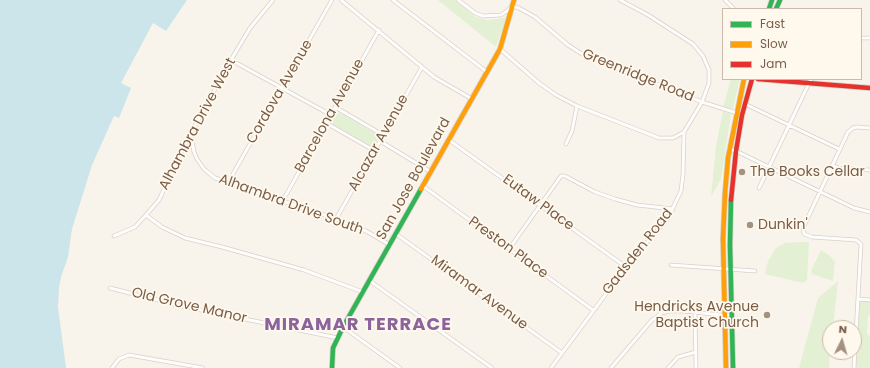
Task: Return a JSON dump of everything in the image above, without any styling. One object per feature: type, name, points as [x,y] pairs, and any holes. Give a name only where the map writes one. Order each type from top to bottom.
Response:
[{"type":"main road","name":"San Jose Boulevard","points":[[332,368],[333,348],[338,338],[500,49],[514,0]]},
{"type":"main road","points":[[744,80],[742,97],[745,104]]},
{"type":"main road","points":[[744,80],[729,150],[724,193],[723,269],[726,367],[733,367],[730,269],[732,180],[742,115],[752,80]]},
{"type":"main road","points":[[784,80],[811,81],[870,88]]},
{"type":"main road","points":[[723,232],[730,232]]},
{"type":"street","name":"Alhambra Drive West","points":[[114,236],[132,228],[159,200],[202,112],[231,60],[250,28],[272,0]]},
{"type":"street","name":"Cordova Avenue","points":[[229,184],[332,0]]},
{"type":"street","points":[[341,0],[422,67],[445,84],[472,99]]},
{"type":"street","points":[[393,0],[487,72]]},
{"type":"street","points":[[458,0],[475,13],[483,16],[501,15],[512,6]]},
{"type":"street","name":"Gadsden Road","points":[[551,368],[626,267],[648,240],[661,228],[673,209],[681,191],[684,132],[708,90],[710,77],[706,63],[693,44],[676,32],[620,0]]},
{"type":"street","points":[[725,0],[733,8]]},
{"type":"street","name":"Greenridge Road","points":[[512,6],[530,14],[568,45],[582,54],[702,102],[742,115]]},
{"type":"street","name":"Barcelona Avenue","points":[[282,202],[379,30]]},
{"type":"street","points":[[500,49],[540,83],[577,106],[659,138],[673,138],[684,132]]},
{"type":"street","points":[[231,60],[331,115]]},
{"type":"street","name":"Alcazar Avenue","points":[[336,220],[422,67]]},
{"type":"street","points":[[759,188],[811,81]]},
{"type":"street","points":[[745,104],[839,149]]},
{"type":"street","points":[[566,144],[572,132],[577,106]]},
{"type":"street","points":[[335,107],[383,135]]},
{"type":"street","points":[[326,123],[375,151]]},
{"type":"street","points":[[854,368],[861,244],[856,240],[812,237],[804,234],[803,231],[804,225],[848,132],[857,127],[870,128]]},
{"type":"street","name":"Alhambra Drive South","points":[[190,136],[194,152],[200,164],[215,178],[366,231],[390,245]]},
{"type":"street","name":"Eutaw Place","points":[[449,140],[626,267]]},
{"type":"street","points":[[380,141],[431,172]]},
{"type":"street","points":[[729,150],[736,151],[769,166],[854,208],[870,212]]},
{"type":"street","points":[[832,165],[838,168],[870,170]]},
{"type":"street","points":[[509,249],[561,176],[565,176],[595,192],[615,199],[637,205],[673,209]]},
{"type":"street","name":"Preston Place","points":[[423,186],[593,310]]},
{"type":"street","points":[[146,215],[162,227],[185,238],[222,246],[304,270],[363,292]]},
{"type":"street","name":"Miramar Avenue","points":[[396,234],[562,353]]},
{"type":"street","points":[[671,265],[755,271]]},
{"type":"street","points":[[370,281],[492,368]]},
{"type":"street","name":"Old Grove Manor","points":[[110,288],[181,306],[338,338]]},
{"type":"street","points":[[858,299],[870,300]]},
{"type":"street","points":[[611,368],[657,316],[662,313],[673,311],[725,316],[732,315]]},
{"type":"street","points":[[695,312],[696,368]]},
{"type":"street","points":[[344,327],[400,368]]},
{"type":"street","points":[[668,368],[678,357],[696,352]]},
{"type":"street","points":[[112,368],[118,360],[126,356],[203,368]]},
{"type":"street","points":[[177,368],[178,363]]},
{"type":"green space","points":[[438,0],[455,0],[476,17],[486,20],[505,17],[496,47]]},
{"type":"green space","points":[[731,80],[740,80],[733,108],[723,107]]},
{"type":"green space","points":[[723,111],[731,114],[721,179],[711,197],[716,146]]},
{"type":"green space","points":[[338,113],[376,134],[378,138],[375,145],[371,146],[332,124],[332,118]]},
{"type":"green space","points":[[809,242],[807,280],[803,283],[765,274],[768,261],[776,248],[785,243]]},
{"type":"green space","points":[[821,250],[830,256],[835,262],[833,281],[812,274],[811,271]]},
{"type":"green space","points":[[838,281],[834,320],[822,320],[822,360],[830,360],[829,368],[799,368],[818,298]]},
{"type":"green space","points":[[862,301],[870,302],[867,334],[870,337],[870,368],[856,368],[856,360],[862,360],[862,320],[858,320],[859,303]]},
{"type":"water","points":[[0,0],[187,0],[166,31],[153,23],[121,83],[131,88],[119,118],[114,116],[92,165],[72,229],[68,257],[59,288],[58,307],[66,368],[0,368]]},
{"type":"traffic: fast","points":[[769,8],[772,0]]},
{"type":"traffic: fast","points":[[776,8],[780,0]]},
{"type":"traffic: fast","points":[[332,368],[333,348],[343,327],[421,189]]},
{"type":"traffic: fast","points":[[731,200],[730,245],[733,368]]},
{"type":"traffic: slow","points":[[421,189],[500,49],[514,0]]},
{"type":"traffic: slow","points":[[726,368],[723,239],[725,193],[728,158],[744,80]]},
{"type":"traffic: jam","points":[[731,200],[736,151],[742,115],[752,80]]},
{"type":"traffic: jam","points":[[770,80],[870,88]]},
{"type":"place","name":"The Books Cellar","points":[[742,172]]},
{"type":"place","name":"Dunkin'","points":[[750,225]]},
{"type":"place","name":"Hendricks Avenue Baptist Church","points":[[767,315]]},
{"type":"district","name":"MIRAMAR TERRACE","points":[[358,325]]}]
